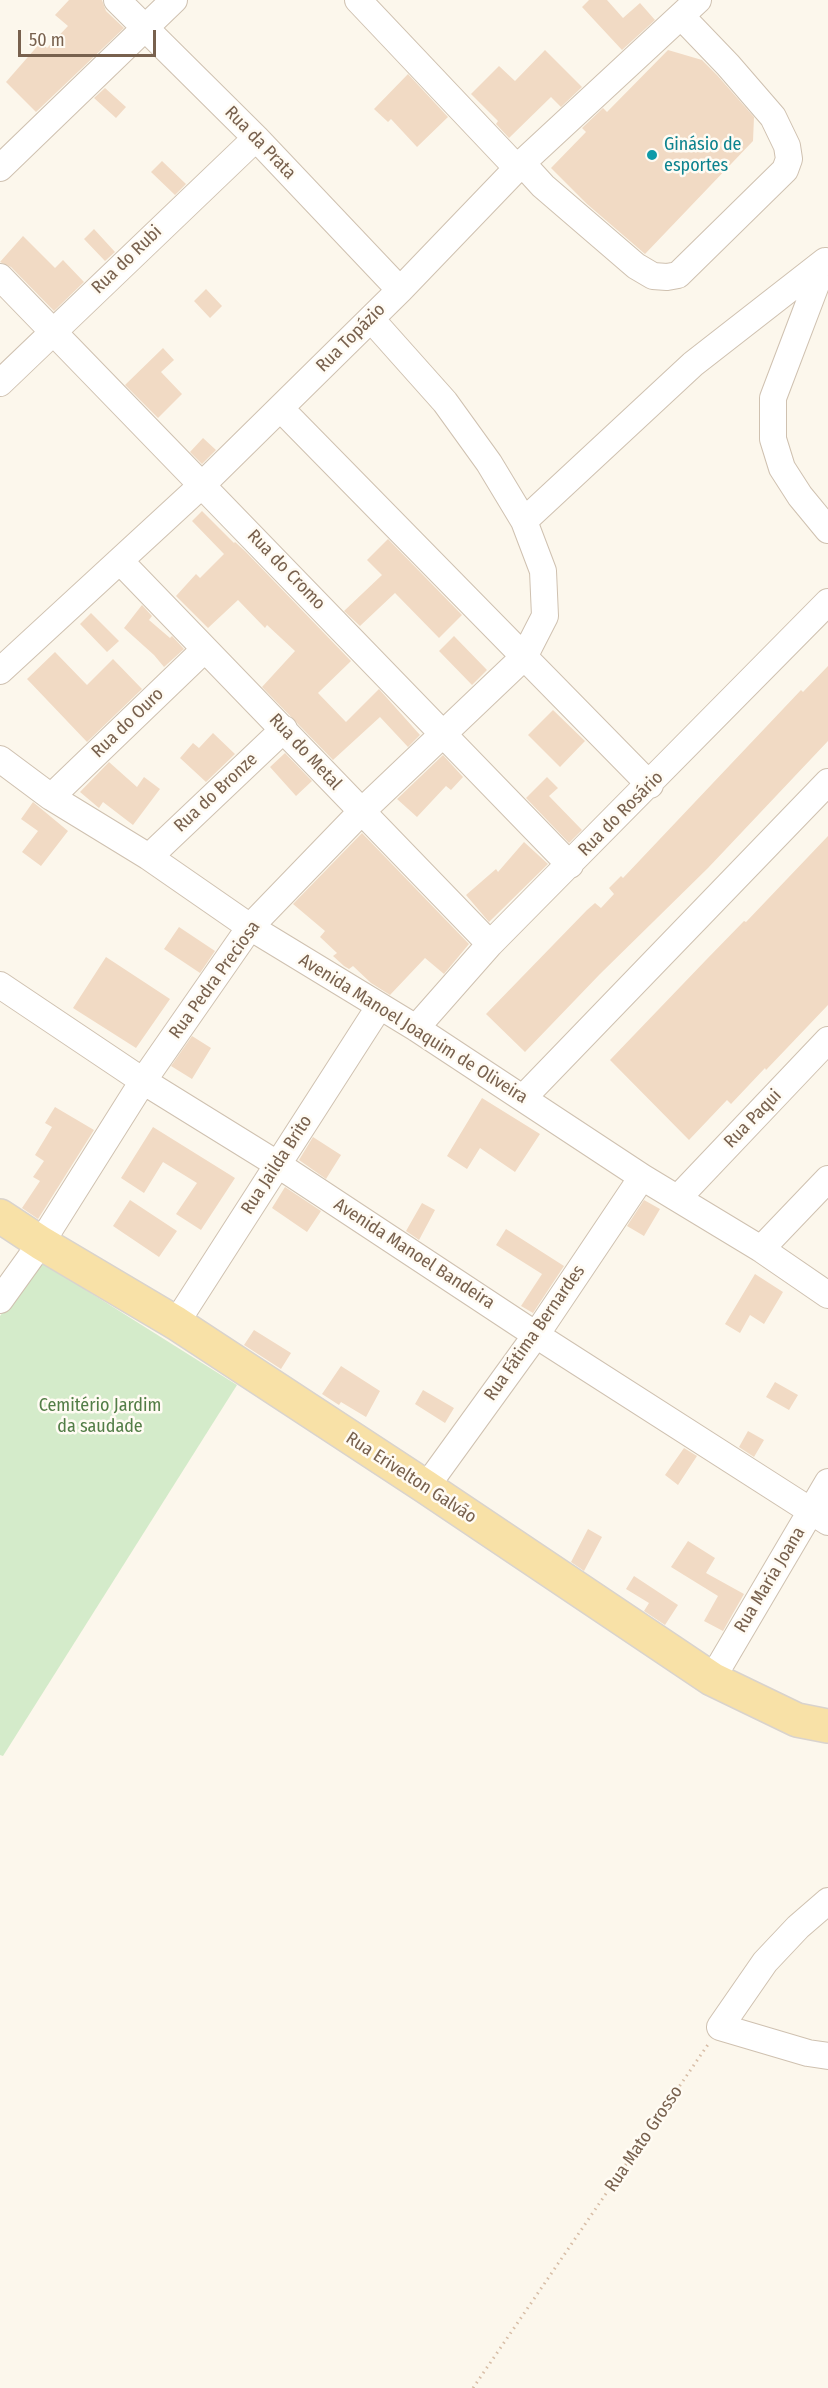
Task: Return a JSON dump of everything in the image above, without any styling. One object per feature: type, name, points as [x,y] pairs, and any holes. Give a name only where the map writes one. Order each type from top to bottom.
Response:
[{"type":"main road","name":"Rua Erivelton Galvão","points":[[0,1216],[176,1323],[712,1678],[797,1720],[828,1726]]},
{"type":"street","name":"Rua da Prata","points":[[117,0],[256,138],[400,290]]},
{"type":"street","points":[[0,168],[174,0]]},
{"type":"street","points":[[358,0],[520,166],[636,266],[653,276],[667,277],[678,275],[785,170],[789,159],[787,146],[773,117],[728,65],[690,5]]},
{"type":"street","name":"Rua Topázio","points":[[0,671],[281,409],[520,166],[690,5]]},
{"type":"street","name":"Rua do Rubi","points":[[0,383],[256,138]]},
{"type":"street","points":[[371,319],[445,402],[489,463],[524,521],[693,364],[826,258]]},
{"type":"street","points":[[826,258],[773,398],[772,439],[782,468],[800,496],[828,530]]},
{"type":"street","name":"Rua do Cromo","points":[[0,277],[54,330],[570,865]]},
{"type":"street","points":[[281,409],[650,784]]},
{"type":"street","name":"Rua Pedra Preciosa","points":[[0,1300],[41,1243],[143,1081],[250,927],[361,812],[524,657],[545,616],[543,571],[524,521]]},
{"type":"street","name":"Rua do Metal","points":[[120,561],[490,944]]},
{"type":"street","name":"Rua do Rosário","points":[[416,1028],[490,944],[828,602]]},
{"type":"street","name":"Rua do Ouro","points":[[51,796],[205,649]]},
{"type":"street","name":"Rua do Bronze","points":[[148,857],[284,729]]},
{"type":"street","name":"Avenida Manoel Joaquim de Oliveira","points":[[0,759],[51,796],[148,857],[250,927],[416,1028],[642,1176],[761,1249],[828,1295]]},
{"type":"street","points":[[523,1098],[828,782]]},
{"type":"street","name":"Avenida Manoel Bandeira","points":[[0,985],[143,1081],[277,1164],[536,1335],[819,1517]]},
{"type":"street","name":"Rua Jailda Brito","points":[[176,1323],[379,1007]]},
{"type":"street","name":"Rua Paqui","points":[[678,1198],[828,1041]]},
{"type":"street","name":"Rua Fátima Bernardes","points":[[426,1487],[536,1335],[642,1176]]},
{"type":"street","points":[[761,1249],[828,1179]]},
{"type":"street","name":"Rua Maria Joana","points":[[712,1678],[819,1517],[828,1482]]},
{"type":"street","points":[[825,1907],[798,1927],[765,1962],[720,2027],[808,2053],[828,2056]]},
{"type":"path","name":"Rua Mato Grosso","points":[[473,2388],[720,2027]]},
{"type":"green space","name":"Cemitério Jardim da saudade","points":[[40,1261],[237,1385],[3,1756],[0,1755],[0,1316]]},
{"type":"building","points":[[69,0],[102,0],[106,11],[124,28],[36,112],[6,82],[41,42],[47,48],[68,26],[55,15]]},
{"type":"building","points":[[589,0],[607,0],[623,18],[640,3],[655,20],[622,50],[582,7]]},
{"type":"building","points":[[545,50],[582,87],[561,107],[551,97],[509,138],[496,124],[498,121],[471,94],[499,66],[515,81]]},
{"type":"building","name":"Ginásio de esportes","points":[[668,50],[702,60],[717,75],[754,117],[753,141],[645,254],[587,204],[551,168],[586,132],[582,128],[603,108],[607,112]]},
{"type":"building","points":[[408,74],[448,117],[417,147],[391,119],[388,122],[374,109]]},
{"type":"building","points":[[105,88],[126,107],[116,118],[94,98]]},
{"type":"building","points":[[162,161],[186,184],[175,195],[151,172]]},
{"type":"building","points":[[94,229],[115,252],[105,261],[84,239]]},
{"type":"building","points":[[23,236],[55,268],[63,260],[84,282],[54,311],[11,267],[0,262]]},
{"type":"building","points":[[206,289],[222,306],[210,318],[194,301]]},
{"type":"building","points":[[163,348],[174,360],[161,372],[182,394],[158,418],[125,385]]},
{"type":"building","points":[[203,438],[216,450],[202,464],[190,452]]},
{"type":"building","points":[[202,511],[245,551],[351,661],[318,693],[346,722],[379,689],[420,735],[408,747],[380,717],[333,760],[262,687],[295,651],[267,625],[265,628],[238,600],[208,628],[176,596],[196,574],[200,578],[224,554],[192,521]]},
{"type":"building","points":[[388,539],[462,615],[439,638],[395,593],[360,626],[344,611],[382,575],[367,560]]},
{"type":"building","points":[[142,605],[152,616],[149,620],[170,638],[172,636],[184,649],[164,667],[124,628]]},
{"type":"building","points":[[91,613],[119,641],[107,652],[80,624]]},
{"type":"building","points":[[454,636],[487,670],[472,685],[439,651]]},
{"type":"building","points":[[55,652],[87,685],[113,659],[142,689],[87,742],[27,679]]},
{"type":"building","points":[[828,666],[828,741],[708,868],[600,974],[525,1052],[486,1014],[587,910],[595,903],[601,908],[614,894],[609,888],[621,876],[623,878],[801,690],[803,692]]},
{"type":"building","points":[[553,710],[585,741],[560,767],[528,735]]},
{"type":"building","points":[[213,733],[235,754],[206,782],[180,758],[193,743],[199,748]]},
{"type":"building","points":[[285,753],[312,781],[296,796],[270,767]]},
{"type":"building","points":[[443,755],[463,777],[451,790],[446,786],[417,817],[397,799]]},
{"type":"building","points":[[109,762],[137,787],[144,777],[160,789],[133,825],[103,802],[99,808],[80,792]]},
{"type":"building","points":[[547,777],[558,788],[549,796],[582,830],[569,843],[526,798]]},
{"type":"building","points":[[33,802],[68,831],[41,866],[22,852],[38,831],[21,819]]},
{"type":"building","points":[[362,833],[469,944],[444,974],[425,958],[390,995],[371,983],[353,966],[349,969],[333,956],[337,953],[320,937],[325,931],[293,904]]},
{"type":"building","points":[[828,836],[828,1005],[731,1104],[727,1100],[689,1140],[610,1060]]},
{"type":"building","points":[[524,842],[548,864],[489,922],[466,895],[496,869],[498,872]]},
{"type":"building","points":[[179,927],[215,951],[200,973],[164,949]]},
{"type":"building","points":[[106,957],[170,999],[136,1048],[73,1008]]},
{"type":"building","points":[[192,1036],[211,1048],[192,1079],[171,1066]]},
{"type":"building","points":[[482,1098],[540,1134],[515,1172],[480,1148],[467,1169],[447,1156]]},
{"type":"building","points":[[55,1107],[94,1130],[38,1219],[22,1208],[40,1181],[33,1177],[44,1161],[35,1155],[52,1127],[45,1123]]},
{"type":"building","points":[[153,1127],[235,1178],[201,1230],[176,1214],[197,1183],[163,1162],[144,1193],[121,1178]]},
{"type":"building","points":[[313,1137],[341,1155],[326,1179],[299,1160]]},
{"type":"building","points":[[285,1187],[321,1211],[307,1232],[272,1208]]},
{"type":"building","points":[[130,1200],[177,1231],[159,1257],[113,1226]]},
{"type":"building","points":[[644,1200],[660,1209],[644,1236],[627,1226]]},
{"type":"building","points":[[422,1203],[435,1210],[419,1240],[406,1231]]},
{"type":"building","points":[[506,1229],[564,1266],[533,1313],[521,1306],[542,1274],[496,1245]]},
{"type":"building","points":[[755,1274],[783,1292],[764,1324],[750,1315],[740,1333],[725,1324]]},
{"type":"building","points":[[254,1330],[291,1353],[281,1369],[244,1345]]},
{"type":"building","points":[[341,1366],[380,1391],[366,1417],[341,1402],[339,1405],[322,1394]]},
{"type":"building","points":[[775,1382],[798,1395],[789,1410],[766,1397]]},
{"type":"building","points":[[423,1390],[454,1408],[445,1423],[415,1404]]},
{"type":"building","points":[[748,1431],[764,1440],[754,1457],[739,1447]]},
{"type":"building","points":[[684,1448],[697,1456],[678,1485],[665,1475]]},
{"type":"building","points":[[588,1529],[602,1537],[584,1571],[571,1562]]},
{"type":"building","points":[[688,1541],[715,1558],[706,1573],[744,1594],[723,1631],[704,1621],[718,1596],[671,1567]]},
{"type":"building","points":[[634,1576],[678,1605],[665,1625],[644,1611],[649,1603],[626,1589]]},
{"type":"place","name":"Ginásio de esportes","points":[[652,155]]}]
